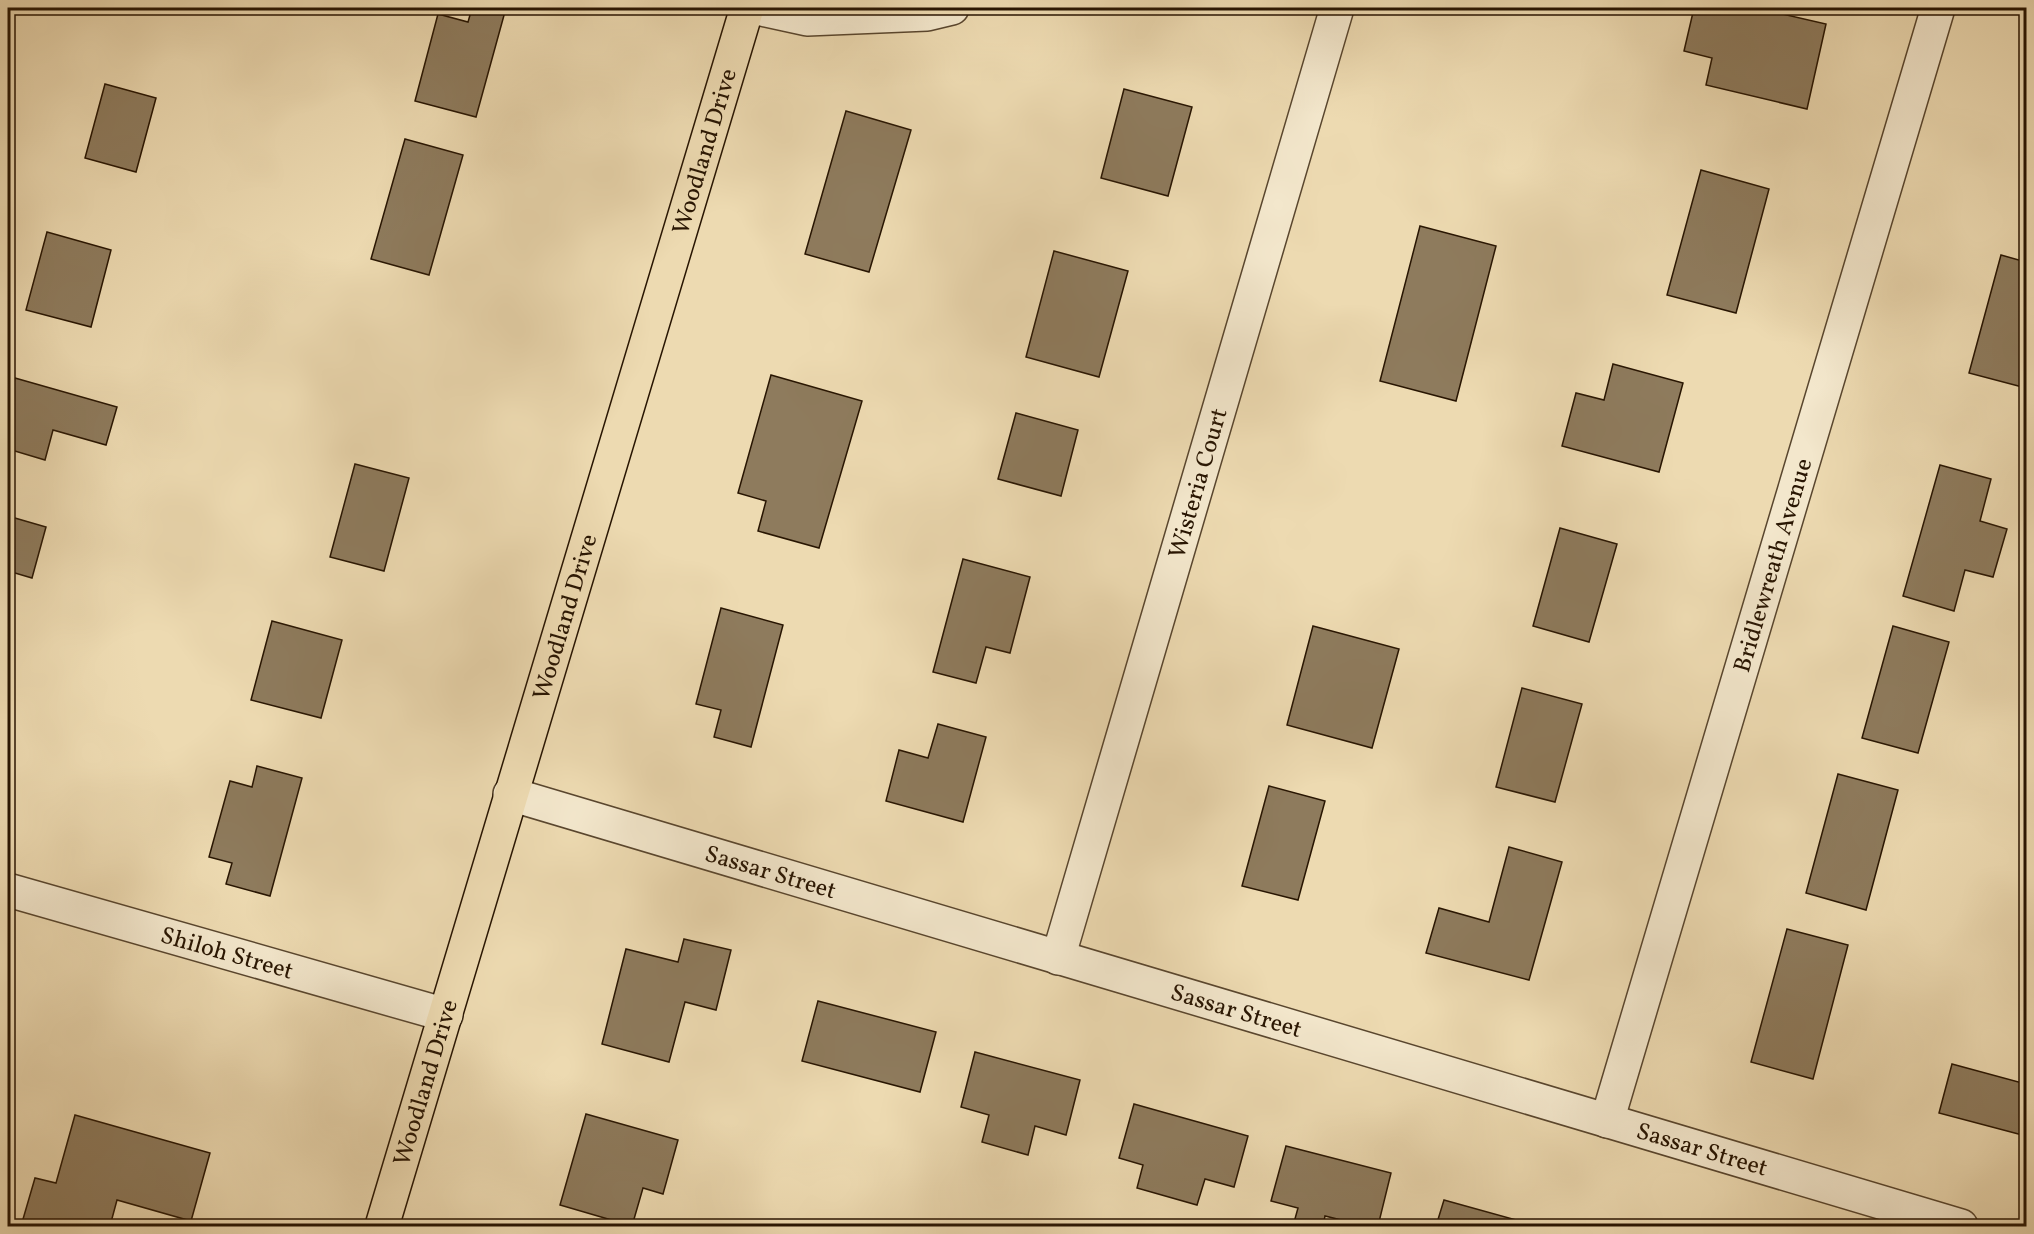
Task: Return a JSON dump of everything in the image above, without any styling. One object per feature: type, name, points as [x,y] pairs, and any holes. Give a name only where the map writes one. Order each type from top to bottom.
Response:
[{"type":"main road","name":"Woodland Drive","points":[[382,1227],[747,8]]},
{"type":"street","points":[[757,8],[807,20],[927,14],[952,8]]},
{"type":"street","name":"Wisteria Court","points":[[1059,957],[1337,8]]},
{"type":"street","name":"Bridlewreath Avenue","points":[[1607,1121],[1938,8]]},
{"type":"street","name":"Sassar Street","points":[[510,794],[1961,1227]]},
{"type":"street","name":"Shiloh Street","points":[[8,890],[446,1015]]},
{"type":"building","points":[[472,8],[506,8],[476,117],[415,101],[438,14],[468,22]]},
{"type":"building","points":[[1694,8],[1756,8],[1826,24],[1807,109],[1706,85],[1712,58],[1684,51]]},
{"type":"building","points":[[105,84],[156,98],[136,172],[85,158]]},
{"type":"building","points":[[1124,89],[1192,107],[1168,196],[1101,178]]},
{"type":"building","points":[[846,111],[911,130],[869,272],[805,254]]},
{"type":"building","points":[[405,139],[463,155],[429,275],[371,259]]},
{"type":"building","points":[[1701,170],[1769,189],[1736,313],[1667,295]]},
{"type":"building","points":[[1420,226],[1496,246],[1456,401],[1380,381]]},
{"type":"building","points":[[47,232],[111,250],[91,327],[26,310]]},
{"type":"building","points":[[1054,251],[1128,271],[1099,377],[1026,357]]},
{"type":"building","points":[[2001,255],[2026,262],[2026,388],[1969,373]]},
{"type":"building","points":[[1613,364],[1683,383],[1659,472],[1562,446],[1576,393],[1604,400]]},
{"type":"building","points":[[771,375],[862,401],[819,548],[758,531],[766,501],[738,493]]},
{"type":"building","points":[[15,378],[117,407],[106,445],[53,430],[45,460],[8,449],[8,404]]},
{"type":"building","points":[[1016,413],[1078,430],[1061,496],[998,479]]},
{"type":"building","points":[[355,464],[409,478],[384,571],[330,557]]},
{"type":"building","points":[[1940,465],[1991,479],[1980,521],[2007,529],[1993,577],[1965,570],[1954,611],[1903,596]]},
{"type":"building","points":[[8,516],[46,527],[32,578],[8,571]]},
{"type":"building","points":[[1560,528],[1617,544],[1589,642],[1533,626]]},
{"type":"building","points":[[963,559],[1030,577],[1010,653],[986,647],[976,683],[933,672]]},
{"type":"building","points":[[721,608],[783,625],[751,747],[714,737],[721,710],[696,704]]},
{"type":"building","points":[[272,621],[342,640],[321,718],[251,700]]},
{"type":"building","points":[[1313,626],[1399,649],[1372,748],[1287,725]]},
{"type":"building","points":[[1893,626],[1949,642],[1918,753],[1862,738]]},
{"type":"building","points":[[1522,688],[1582,704],[1555,802],[1496,787]]},
{"type":"building","points":[[938,724],[986,737],[963,822],[886,801],[899,750],[928,758]]},
{"type":"building","points":[[257,766],[302,778],[270,896],[226,884],[232,863],[209,857],[230,781],[252,787]]},
{"type":"building","points":[[1838,774],[1898,790],[1866,910],[1806,893]]},
{"type":"building","points":[[1269,786],[1325,801],[1298,900],[1242,886]]},
{"type":"building","points":[[1509,847],[1562,862],[1529,980],[1426,953],[1439,908],[1489,922]]},
{"type":"building","points":[[1787,929],[1848,945],[1813,1079],[1751,1062]]},
{"type":"building","points":[[684,939],[731,950],[716,1010],[685,1002],[669,1062],[602,1044],[626,949],[678,962]]},
{"type":"building","points":[[818,1001],[936,1032],[920,1092],[802,1061]]},
{"type":"building","points":[[975,1052],[1080,1080],[1066,1135],[1035,1126],[1028,1155],[982,1142],[989,1115],[961,1107]]},
{"type":"building","points":[[1952,1064],[2026,1084],[2026,1136],[1939,1113]]},
{"type":"building","points":[[1134,1104],[1248,1136],[1234,1187],[1205,1179],[1197,1205],[1137,1188],[1143,1165],[1119,1158]]},
{"type":"building","points":[[586,1114],[678,1140],[663,1194],[643,1188],[632,1226],[560,1205]]},
{"type":"building","points":[[75,1115],[210,1153],[191,1221],[117,1200],[110,1226],[21,1226],[35,1178],[56,1183]]},
{"type":"building","points":[[1286,1146],[1391,1173],[1378,1226],[1365,1226],[1325,1216],[1323,1226],[1293,1226],[1298,1208],[1271,1201]]},
{"type":"building","points":[[1444,1200],[1538,1226],[1436,1226]]}]
